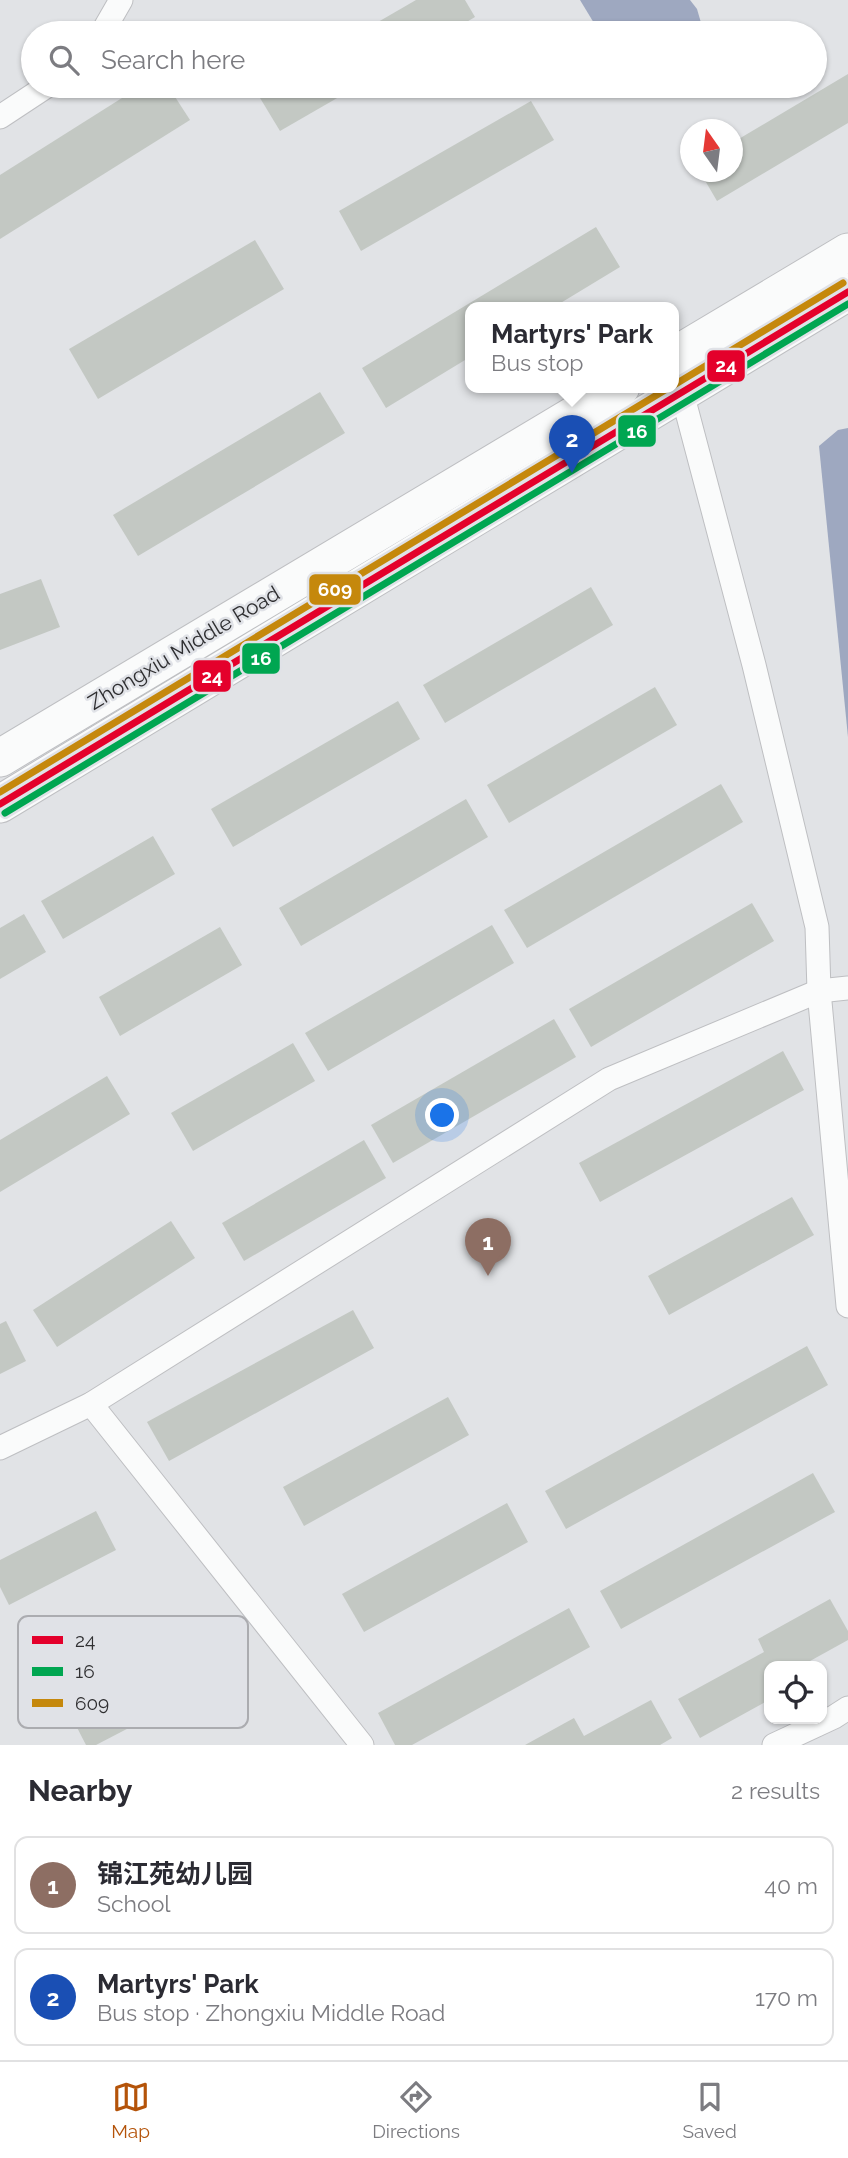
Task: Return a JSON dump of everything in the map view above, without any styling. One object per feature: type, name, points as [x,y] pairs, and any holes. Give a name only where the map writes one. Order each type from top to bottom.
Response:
[{"type":"main road","points":[[679,353],[848,252]]},
{"type":"main road","name":"Zhongxiu Middle Road","points":[[0,804],[848,292]]},
{"type":"main road","name":"Zhongxiu Middle Road","points":[[0,758],[611,393]]},
{"type":"street","points":[[109,21],[121,0]]},
{"type":"street","points":[[0,117],[29,98]]},
{"type":"street","points":[[682,393],[754,665],[817,927],[819,992],[848,1306]]},
{"type":"street","points":[[0,1448],[91,1404],[609,1079],[819,992],[848,988]]},
{"type":"street","points":[[91,1404],[362,1745]]},
{"type":"street","points":[[774,1745],[834,1717],[848,1707]]},
{"type":"water","points":[[580,0],[690,0],[697,9],[700,21],[593,21]]},
{"type":"water","points":[[848,428],[848,737],[819,446],[838,430]]},
{"type":"building","points":[[416,0],[465,0],[475,17],[468,21],[380,21]]},
{"type":"building","points":[[848,74],[848,123],[717,201],[706,182],[743,182],[743,136],[808,98],[827,98],[827,86]]},
{"type":"building","points":[[122,98],[176,98],[190,120],[0,239],[0,175]]},
{"type":"building","points":[[260,98],[337,98],[280,131]]},
{"type":"building","points":[[531,101],[554,140],[361,251],[339,211]]},
{"type":"building","points":[[596,227],[620,267],[562,302],[472,302]]},
{"type":"building","points":[[255,240],[284,289],[98,399],[69,349]]},
{"type":"building","points":[[465,306],[465,360],[386,408],[362,368]]},
{"type":"building","points":[[320,392],[345,433],[138,556],[113,515]]},
{"type":"building","points":[[41,579],[60,627],[0,650],[0,594]]},
{"type":"building","points":[[591,587],[613,625],[445,723],[423,685]]},
{"type":"building","points":[[655,687],[677,725],[509,823],[487,785]]},
{"type":"building","points":[[398,701],[420,739],[233,847],[211,809]]},
{"type":"building","points":[[721,784],[743,822],[527,948],[504,910]]},
{"type":"building","points":[[466,799],[488,837],[301,946],[279,908]]},
{"type":"building","points":[[153,836],[175,874],[63,939],[41,901]]},
{"type":"building","points":[[752,903],[774,941],[591,1047],[569,1009]]},
{"type":"building","points":[[24,914],[46,952],[0,979],[0,928]]},
{"type":"building","points":[[492,925],[514,963],[328,1071],[305,1033]]},
{"type":"building","points":[[220,927],[242,965],[120,1036],[99,997]]},
{"type":"building","points":[[554,1019],[576,1057],[393,1163],[371,1125]]},
{"type":"building","points":[[293,1043],[315,1081],[193,1151],[171,1113]]},
{"type":"building","points":[[783,1051],[804,1090],[600,1202],[579,1163]]},
{"type":"building","points":[[107,1076],[130,1114],[0,1192],[0,1140]]},
{"type":"building","points":[[364,1140],[386,1178],[244,1261],[222,1223]]},
{"type":"building","points":[[792,1197],[814,1235],[669,1315],[648,1276]]},
{"type":"building","points":[[171,1221],[195,1258],[57,1347],[33,1310]]},
{"type":"building","points":[[353,1310],[374,1348],[169,1461],[147,1422]]},
{"type":"building","points":[[6,1321],[26,1361],[0,1374],[0,1324]]},
{"type":"building","points":[[807,1346],[828,1385],[566,1529],[545,1491]]},
{"type":"building","points":[[448,1397],[469,1435],[304,1526],[283,1487]]},
{"type":"building","points":[[813,1473],[835,1512],[621,1629],[600,1591]]},
{"type":"building","points":[[507,1503],[528,1542],[364,1632],[342,1594]]},
{"type":"building","points":[[96,1511],[116,1550],[9,1605],[0,1587],[0,1560]]},
{"type":"building","points":[[830,1599],[848,1631],[848,1640],[810,1661],[764,1661],[764,1703],[700,1738],[678,1699],[764,1652],[758,1639]]},
{"type":"building","points":[[569,1608],[590,1647],[412,1745],[395,1745],[378,1713]]},
{"type":"building","points":[[651,1700],[672,1738],[660,1745],[525,1745],[574,1718],[584,1736]]},
{"type":"building","points":[[77,1728],[129,1728],[96,1745],[86,1745]]},
{"type":"transit line","name":"609","points":[[679,382],[843,283]]},
{"type":"transit line","name":"24","points":[[0,804],[848,292]]},
{"type":"transit line","name":"16","points":[[5,813],[848,304]]},
{"type":"transit line","name":"609","points":[[0,792],[660,393]]},
{"type":"place","name":"Martyrs' Park","points":[[572,473]]},
{"type":"place","name":"锦江苑幼儿园","points":[[488,1276]]}]
